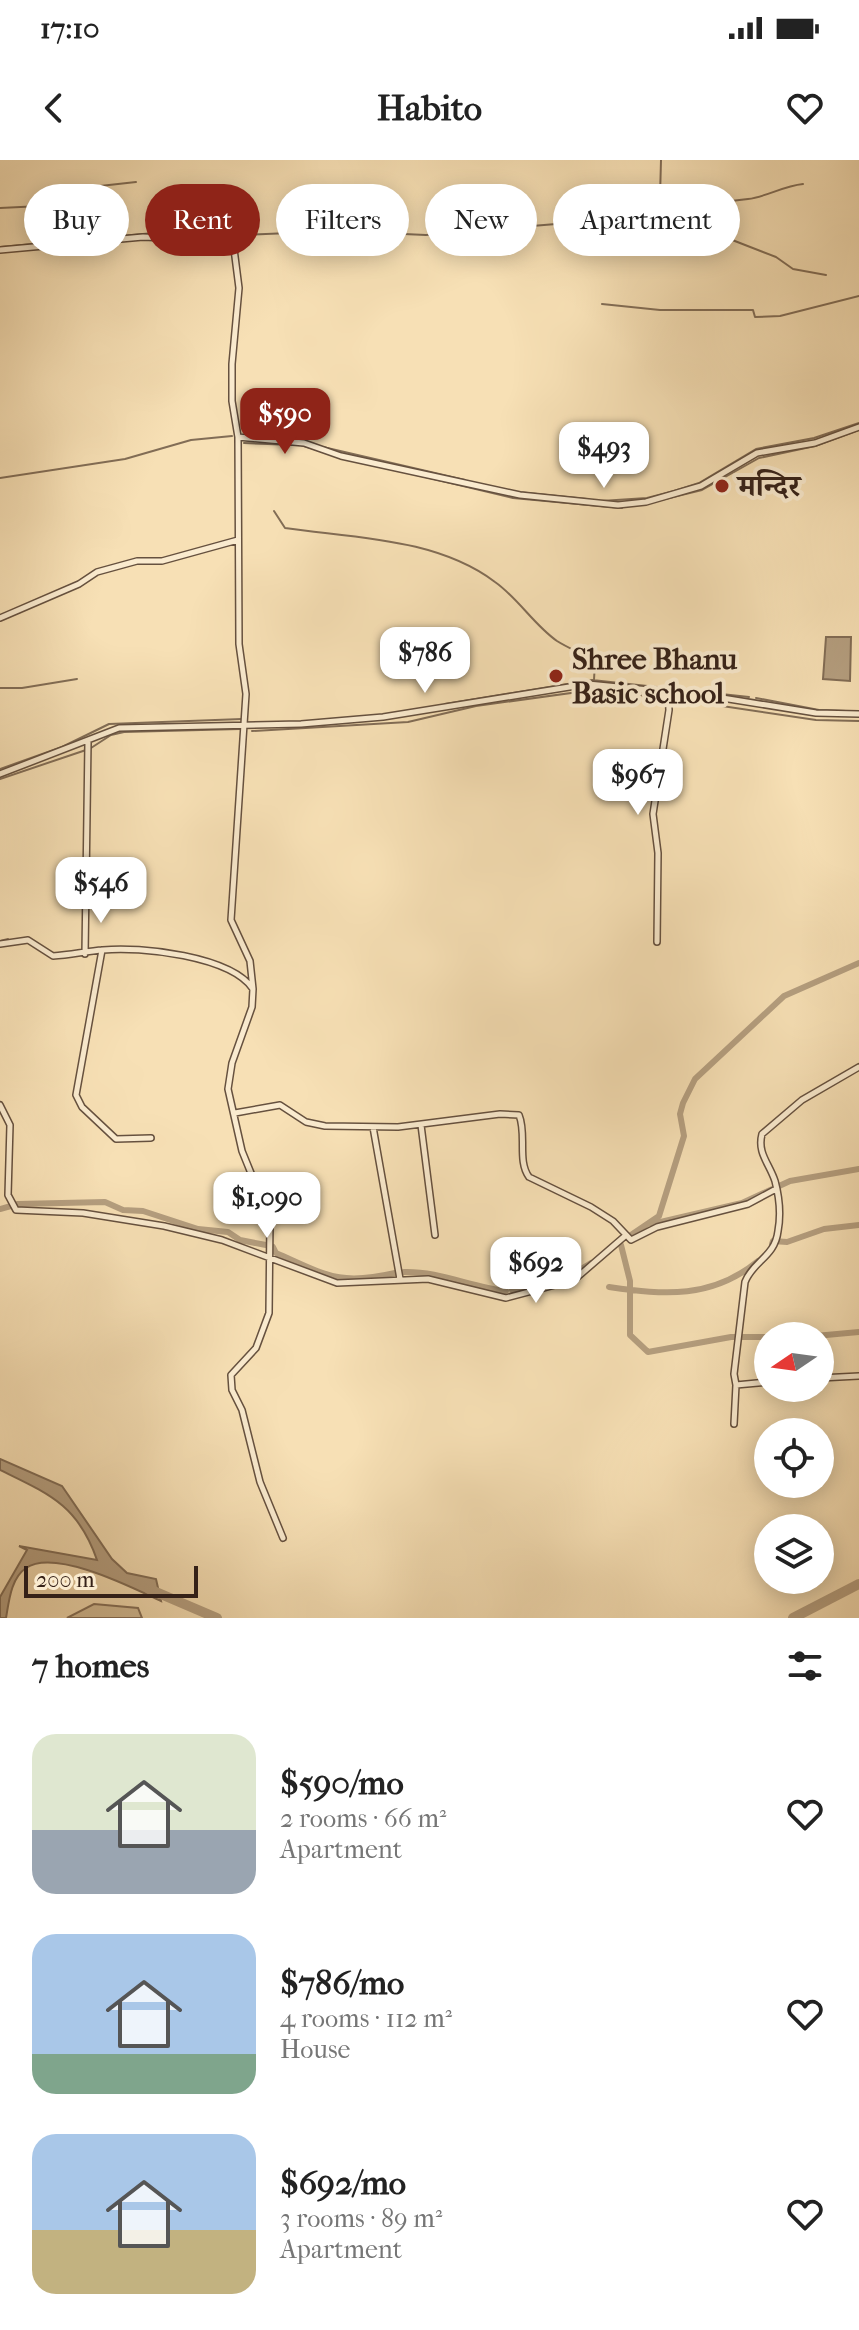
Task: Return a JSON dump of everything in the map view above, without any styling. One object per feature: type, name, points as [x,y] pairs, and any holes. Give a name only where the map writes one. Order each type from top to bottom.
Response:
[{"type":"street","points":[[0,250],[143,237],[233,241],[239,288],[232,339],[232,401],[238,437],[239,644],[245,676],[245,726],[231,920],[250,961],[253,989],[252,1007],[230,1078],[229,1099],[242,1151],[270,1220],[271,1256],[269,1313],[262,1338],[231,1375],[232,1390],[242,1410],[260,1482],[283,1538]]},
{"type":"street","points":[[238,437],[304,443],[341,456],[520,495],[618,505],[689,490],[757,453],[815,443],[859,427]]},
{"type":"street","points":[[0,618],[79,584],[97,572],[137,561],[162,561],[238,540]]},
{"type":"street","points":[[0,774],[119,728],[245,726],[383,717],[588,684],[816,713],[859,714]]},
{"type":"street","points":[[657,942],[658,853],[653,814],[669,710],[668,693]]},
{"type":"street","points":[[85,954],[88,742]]},
{"type":"street","points":[[0,944],[28,940],[47,955],[143,949],[177,954],[235,973],[253,989]]},
{"type":"street","points":[[102,950],[76,1095],[82,1107],[116,1139],[151,1138]]},
{"type":"street","points":[[734,1424],[735,1359],[745,1282],[749,1271],[772,1253],[778,1232],[778,1198],[760,1151],[762,1134],[802,1100],[859,1067]]},
{"type":"street","points":[[0,1105],[10,1125],[8,1195],[14,1205],[122,1218],[222,1240],[337,1283],[428,1279],[506,1298],[574,1280],[625,1236]]},
{"type":"street","points":[[234,1112],[236,1115],[280,1105],[314,1125],[373,1127],[421,1125],[487,1115],[519,1115],[524,1127],[524,1171],[529,1177],[591,1207],[613,1221],[632,1240],[657,1227],[735,1208],[774,1192]]},
{"type":"street","points":[[421,1125],[435,1235]]},
{"type":"street","points":[[373,1127],[400,1279]]},
{"type":"street","points":[[834,1377],[859,1376]]},
{"type":"street","points":[[736,1385],[754,1383]]},
{"type":"shaded area","points":[[826,637],[851,637],[850,681],[823,679]]},
{"type":"shaded area","points":[[0,1459],[62,1486],[112,1559],[127,1573],[156,1579],[161,1601],[94,1572],[74,1566],[39,1563],[21,1572],[12,1590],[6,1618],[0,1618],[0,1597],[27,1550],[19,1546],[97,1560],[81,1526],[71,1514],[33,1486],[0,1470]]},
{"type":"shaded area","points":[[94,1604],[138,1608],[142,1618],[67,1618]]},
{"type":"waterway","points":[[661,160],[660,197],[704,202],[737,201],[803,184]]},
{"type":"waterway","points":[[0,208],[62,205],[64,197],[81,194],[82,188],[136,182]]},
{"type":"waterway","points":[[260,234],[337,231],[426,235],[556,224],[655,223],[689,227],[698,233],[722,236],[776,257],[793,269],[826,275]]},
{"type":"waterway","points":[[0,247],[145,234]]},
{"type":"waterway","points":[[602,304],[660,310],[753,310],[755,317],[780,316],[859,296]]},
{"type":"waterway","points":[[601,501],[647,498],[674,491],[699,483],[756,449],[814,438],[859,423]]},
{"type":"waterway","points":[[657,501],[702,490],[759,458],[815,446],[859,430]]},
{"type":"waterway","points":[[0,478],[125,459],[191,440],[232,436]]},
{"type":"waterway","points":[[264,437],[302,440]]},
{"type":"waterway","points":[[244,443],[295,445]]},
{"type":"waterway","points":[[301,445],[352,461]]},
{"type":"waterway","points":[[323,447],[465,480]]},
{"type":"waterway","points":[[417,475],[513,498],[622,508]]},
{"type":"waterway","points":[[518,492],[587,499]]},
{"type":"waterway","points":[[274,511],[285,528],[394,542],[447,556],[472,567],[503,588],[557,641],[595,661],[594,680]]},
{"type":"waterway","points":[[0,688],[22,688],[77,679]]},
{"type":"waterway","points":[[445,704],[592,680],[749,697]]},
{"type":"waterway","points":[[252,731],[408,722],[476,706],[593,690],[666,698]]},
{"type":"waterway","points":[[756,698],[819,710],[846,711]]},
{"type":"waterway","points":[[675,699],[816,720],[859,721]]},
{"type":"waterway","points":[[0,769],[62,747],[109,724],[242,719]]},
{"type":"waterway","points":[[91,748],[111,735],[124,732],[240,729]]},
{"type":"waterway","points":[[0,779],[86,750]]},
{"type":"waterway","points":[[0,941],[8,939]]},
{"type":"waterway","points":[[631,1235],[659,1216],[684,1136],[680,1114],[695,1079],[784,996],[859,963]]},
{"type":"waterway","points":[[652,1224],[742,1203],[790,1181],[859,1169]]},
{"type":"waterway","points":[[0,1209],[18,1204],[105,1202],[123,1210],[143,1211],[198,1229],[228,1232],[240,1240],[266,1245]]},
{"type":"waterway","points":[[772,1244],[773,1241],[787,1242],[824,1229],[859,1225]]},
{"type":"waterway","points":[[621,1245],[630,1281],[630,1335],[648,1352],[731,1337],[754,1337]]},
{"type":"waterway","points":[[273,1247],[276,1253],[333,1276],[360,1278],[395,1273]]},
{"type":"waterway","points":[[609,1287],[649,1292],[705,1288],[741,1273],[758,1261]]},
{"type":"waterway","points":[[512,1290],[570,1276],[591,1263]]},
{"type":"waterway","points":[[404,1272],[430,1274],[506,1291]]},
{"type":"waterway","points":[[834,1334],[859,1332]]},
{"type":"waterway","points":[[793,1618],[859,1584]]},
{"type":"waterway","points":[[149,1589],[217,1618]]},
{"type":"place","name":"मन्दिर","points":[[722,486]]},
{"type":"place","name":"Shree Bhanu Basic school","points":[[556,676]]}]
